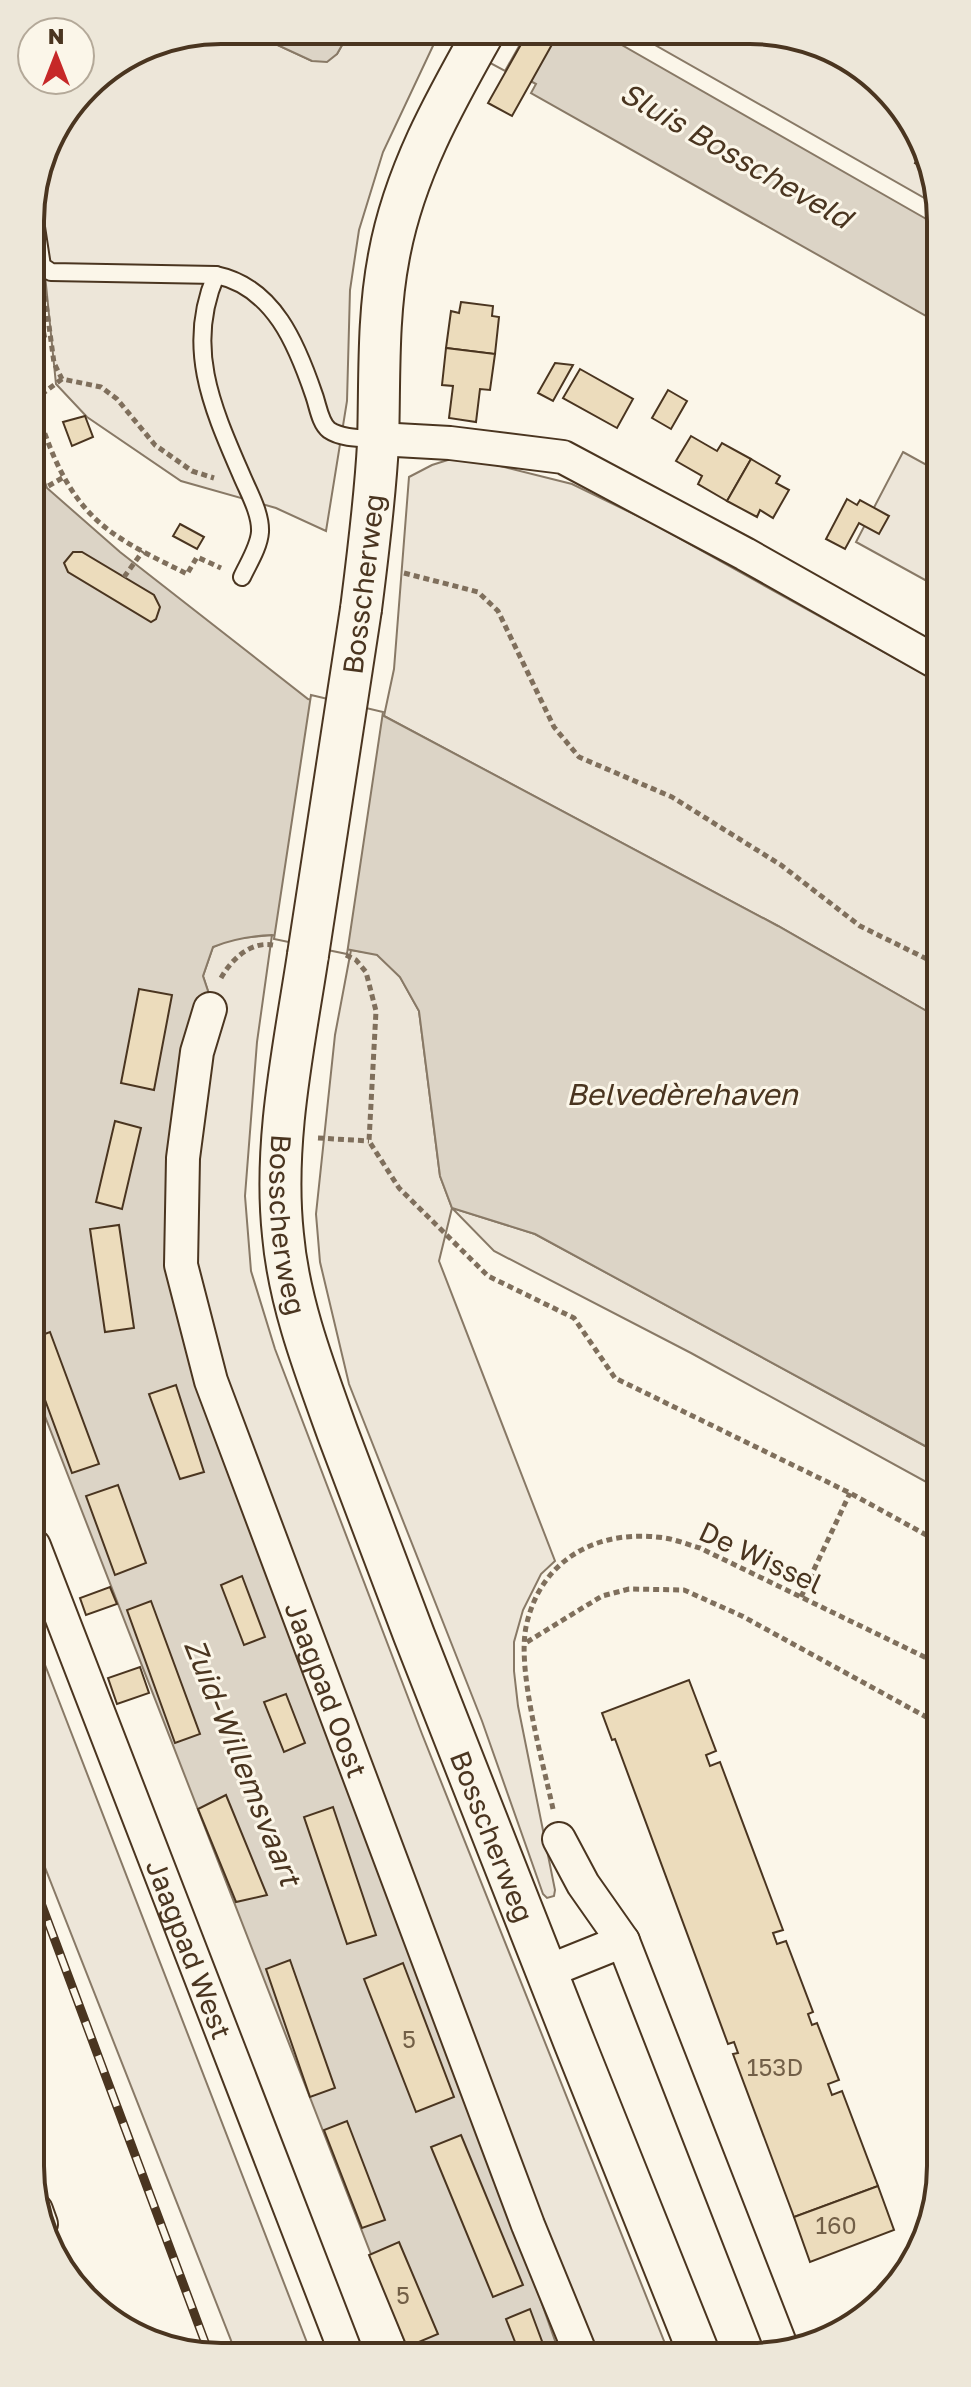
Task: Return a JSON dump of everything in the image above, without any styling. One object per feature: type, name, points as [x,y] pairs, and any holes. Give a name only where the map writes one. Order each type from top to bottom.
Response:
[{"type":"street","name":"Bosscherweg","points":[[477,44],[419,156],[406,189],[391,245],[380,324],[375,502],[289,1078],[282,1153],[282,1234],[290,1284],[326,1400],[366,1511],[695,2343]]},
{"type":"street","points":[[378,439],[450,443],[563,457],[745,554],[927,657]]},
{"type":"street","name":"Jaagpad Oost","points":[[210,1009],[197,1052],[183,1158],[181,1265],[211,1381],[528,2225],[576,2343]]},
{"type":"street","name":"Jaagpad West","points":[[44,1572],[342,2343]]},
{"type":"street","points":[[559,1839],[583,1884],[623,1941],[779,2340]]},
{"type":"street","points":[[546,1972],[623,1941]]},
{"type":"lane","points":[[44,267],[51,272],[216,275],[239,282],[258,293],[273,310],[301,361],[323,423],[329,430],[355,438],[378,439]]},
{"type":"lane","points":[[216,275],[204,312],[205,373],[219,423],[260,528],[257,545],[242,577]]},
{"type":"path","points":[[44,283],[54,363],[62,379]]},
{"type":"path","points":[[44,335],[50,334]]},
{"type":"path","points":[[44,392],[62,379],[101,387],[117,399],[155,445],[192,471],[213,478],[243,480]]},
{"type":"path","points":[[44,435],[78,499],[106,528],[187,574],[197,557]]},
{"type":"path","points":[[44,488],[64,477]]},
{"type":"path","points":[[124,577],[143,551]]},
{"type":"path","points":[[391,569],[478,592],[498,611],[554,727],[579,757],[672,797],[781,865],[860,926],[927,959]]},
{"type":"path","points":[[321,1139],[369,1141],[399,1188],[488,1276],[574,1318],[615,1378],[850,1493],[927,1535]]},
{"type":"path","points":[[801,1597],[850,1493]]},
{"type":"path","name":"De Wissel","points":[[559,1839],[532,1705],[526,1629],[537,1594],[573,1552],[601,1541],[664,1538],[700,1548],[927,1658]]},
{"type":"path","points":[[526,1643],[602,1596],[629,1589],[684,1590],[742,1616],[927,1717]]},
{"type":"shaded area","points":[[275,44],[312,61],[337,54],[343,44],[434,44],[383,152],[359,230],[350,290],[347,401],[326,531],[276,508],[181,481],[87,417],[56,384],[44,265],[47,186],[57,153],[80,113],[122,74],[153,57],[186,47]]},
{"type":"shaded area","points":[[653,44],[762,44],[785,47],[829,62],[867,88],[897,122],[918,164],[925,198]]},
{"type":"shaded area","points":[[903,452],[927,465],[927,581],[856,542]]},
{"type":"shaded area","points":[[454,458],[480,461],[572,484],[650,522],[927,676],[927,1011],[778,926],[384,716],[394,669],[409,477]]},
{"type":"shaded area","points":[[272,935],[257,1042],[245,1196],[251,1271],[275,1349],[422,1734],[665,2343],[586,2343],[173,1260],[210,997],[203,976],[213,947],[231,939]]},
{"type":"shaded area","points":[[351,950],[377,954],[400,977],[419,1011],[440,1176],[452,1208],[439,1261],[555,1561],[541,1574],[523,1610],[514,1642],[518,1706],[555,1890],[554,1896],[547,1898],[482,1721],[349,1384],[320,1262],[316,1214],[335,1035]]},
{"type":"shaded area","points":[[452,1208],[535,1234],[927,1447],[927,1482],[691,1353],[494,1251]]},
{"type":"shaded area","points":[[44,1662],[307,2343],[232,2343],[44,1865]]},
{"type":"water","points":[[275,44],[343,44],[327,62],[312,61]]},
{"type":"water","name":"Sluis Bosscheveld","points":[[464,44],[620,44],[927,219],[927,316],[531,93],[536,84]]},
{"type":"water","points":[[44,479],[47,488],[120,552],[308,699],[384,716],[778,926],[927,1011],[927,1447],[535,1234],[452,1208],[440,1176],[419,1011],[400,977],[377,955],[272,935],[235,940],[213,947],[203,976],[210,997],[173,1260],[556,2343],[405,2343],[44,1414]]},
{"type":"pier","points":[[455,44],[520,44],[505,71]]},
{"type":"pier","points":[[311,695],[383,712],[347,954],[274,939]]},
{"type":"building","points":[[521,44],[552,44],[512,116],[488,103]]},
{"type":"building","points":[[461,302],[493,306],[492,316],[499,317],[495,354],[446,348],[451,311],[459,313]]},
{"type":"building","points":[[446,348],[495,354],[490,390],[480,389],[476,422],[449,418],[453,386],[442,385]]},
{"type":"building","points":[[555,363],[573,365],[553,401],[538,393]]},
{"type":"building","points":[[580,369],[633,399],[617,428],[563,398]]},
{"type":"building","points":[[668,390],[687,401],[671,429],[652,418]]},
{"type":"building","points":[[85,416],[93,437],[72,446],[63,422]]},
{"type":"building","points":[[691,436],[717,451],[722,443],[751,459],[727,501],[698,484],[702,476],[676,461]]},
{"type":"building","points":[[751,459],[780,476],[776,483],[789,490],[773,518],[760,510],[757,517],[727,501]]},
{"type":"building","points":[[847,499],[857,505],[860,500],[889,516],[879,534],[859,523],[845,549],[826,539]]},
{"type":"building","points":[[180,524],[204,537],[197,549],[173,536]]},
{"type":"building","points":[[73,552],[82,552],[154,595],[160,607],[156,619],[151,622],[68,572],[64,563]]},
{"type":"building","points":[[139,989],[172,995],[154,1090],[121,1083]]},
{"type":"building","points":[[115,1121],[141,1128],[122,1209],[96,1202]]},
{"type":"building","points":[[119,1225],[134,1328],[105,1332],[90,1229]]},
{"type":"building","points":[[50,1332],[99,1464],[72,1473],[44,1397],[44,1334]]},
{"type":"building","points":[[176,1385],[204,1472],[180,1479],[149,1394]]},
{"type":"building","points":[[118,1485],[146,1563],[115,1575],[86,1496]]},
{"type":"building","points":[[242,1576],[265,1637],[244,1645],[221,1585]]},
{"type":"building","points":[[110,1587],[117,1604],[86,1615],[80,1598]]},
{"type":"building","points":[[151,1601],[200,1734],[175,1743],[127,1610]]},
{"type":"building","points":[[140,1667],[149,1693],[117,1704],[108,1678]]},
{"type":"building","points":[[689,1680],[716,1751],[706,1755],[710,1766],[720,1762],[783,1930],[773,1933],[777,1944],[786,1941],[813,2012],[808,2014],[812,2025],[817,2023],[839,2080],[828,2084],[832,2095],[842,2091],[878,2186],[794,2217],[733,2054],[738,2053],[734,2042],[728,2044],[615,1739],[612,1740],[602,1713]]},
{"type":"building","points":[[286,1694],[305,1743],[284,1752],[264,1702]]},
{"type":"building","points":[[226,1795],[267,1895],[236,1902],[198,1809]]},
{"type":"building","points":[[333,1807],[376,1935],[347,1944],[304,1817]]},
{"type":"building","points":[[290,1960],[335,2088],[310,2097],[266,1969]]},
{"type":"building","points":[[403,1963],[454,2097],[416,2112],[364,1979]]},
{"type":"building","points":[[347,2121],[385,2220],[362,2228],[324,2130]]},
{"type":"building","points":[[461,2135],[523,2285],[493,2297],[431,2147]]},
{"type":"building","points":[[878,2186],[894,2230],[810,2262],[794,2217]]},
{"type":"building","points":[[399,2242],[438,2334],[417,2343],[405,2343],[369,2255]]},
{"type":"building","points":[[530,2309],[543,2343],[515,2343],[506,2319]]},
{"type":"railway","points":[[44,1911],[205,2342]]},
{"type":"water label","name":"Belvedèrehaven","points":[[682,1094]]},
{"type":"water label","name":"Zuid-Willemsvaart","points":[[243,1762]]}]
